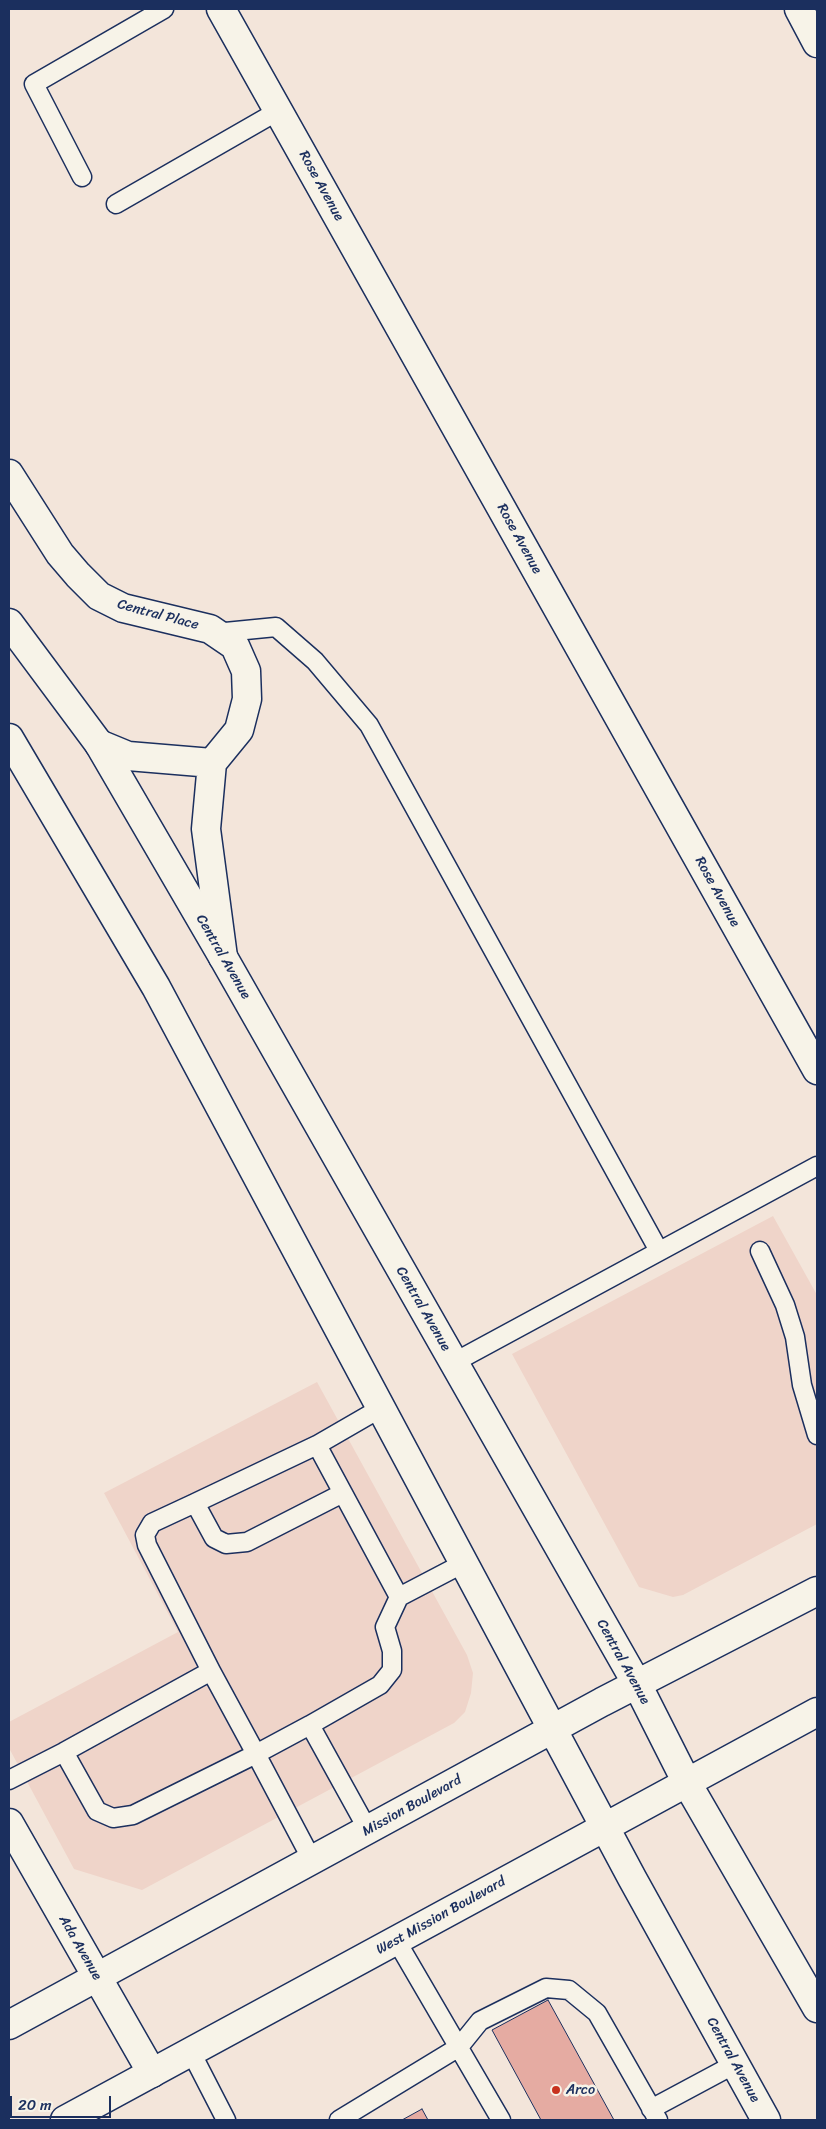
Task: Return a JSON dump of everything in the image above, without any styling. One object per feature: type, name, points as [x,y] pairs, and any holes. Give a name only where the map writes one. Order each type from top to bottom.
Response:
[{"type":"main road","name":"Rose Avenue","points":[[221,9],[817,1070]]},
{"type":"main road","points":[[800,9],[817,43]]},
{"type":"main road","name":"Central Place","points":[[9,474],[60,554],[99,596],[123,608],[210,629],[236,646],[246,671],[247,699],[239,730],[212,764]]},
{"type":"main road","name":"Central Avenue","points":[[9,623],[99,744],[223,957],[637,1684],[686,1783],[817,2008]]},
{"type":"main road","name":"Central Avenue","points":[[9,738],[156,987],[605,1826],[766,2120]]},
{"type":"main road","points":[[99,744],[128,756],[212,764],[206,829],[223,957]]},
{"type":"main road","name":"Mission Boulevard","points":[[9,2025],[553,1729],[817,1591]]},
{"type":"main road","name":"West Mission Boulevard","points":[[65,2120],[817,1712]]},
{"type":"main road","name":"Ada Avenue","points":[[9,1823],[152,2073]]},
{"type":"lane","points":[[82,177],[34,84],[164,9]]},
{"type":"lane","points":[[116,204],[278,112]]},
{"type":"lane","points":[[215,632],[276,627],[315,660],[369,725],[659,1251]]},
{"type":"lane","points":[[453,1363],[817,1166]]},
{"type":"lane","points":[[760,1251],[784,1305],[795,1337],[802,1384],[817,1435]]},
{"type":"lane","points":[[312,1860],[211,1671],[147,1546],[145,1534],[152,1523],[317,1445],[381,1408]]},
{"type":"lane","points":[[317,1445],[399,1597]]},
{"type":"lane","points":[[195,1503],[214,1538],[226,1544],[247,1542],[343,1493]]},
{"type":"lane","points":[[64,1752],[98,1811],[113,1818],[133,1815],[256,1754],[380,1685],[392,1670],[392,1651],[385,1627],[399,1597],[464,1563]]},
{"type":"lane","points":[[9,1780],[211,1671]]},
{"type":"lane","points":[[310,1725],[368,1830]]},
{"type":"lane","points":[[396,1940],[501,2120]]},
{"type":"lane","points":[[339,2120],[459,2048],[480,2021],[546,1988],[570,1990],[597,2013],[655,2115],[735,2064]]},
{"type":"lane","points":[[191,2052],[226,2120]]},
{"type":"shaded area","points":[[773,1216],[817,1295],[817,1524],[683,1595],[673,1597],[639,1587],[512,1354]]},
{"type":"shaded area","points":[[317,1382],[467,1655],[473,1673],[471,1693],[465,1712],[454,1723],[142,1890],[74,1869],[9,1748],[9,1722],[178,1632],[104,1493]]},
{"type":"building","points":[[548,2000],[614,2120],[541,2120],[492,2030]]},
{"type":"building","points":[[422,2109],[428,2120],[402,2120]]},
{"type":"place","name":"Arco","points":[[556,2090]]}]
